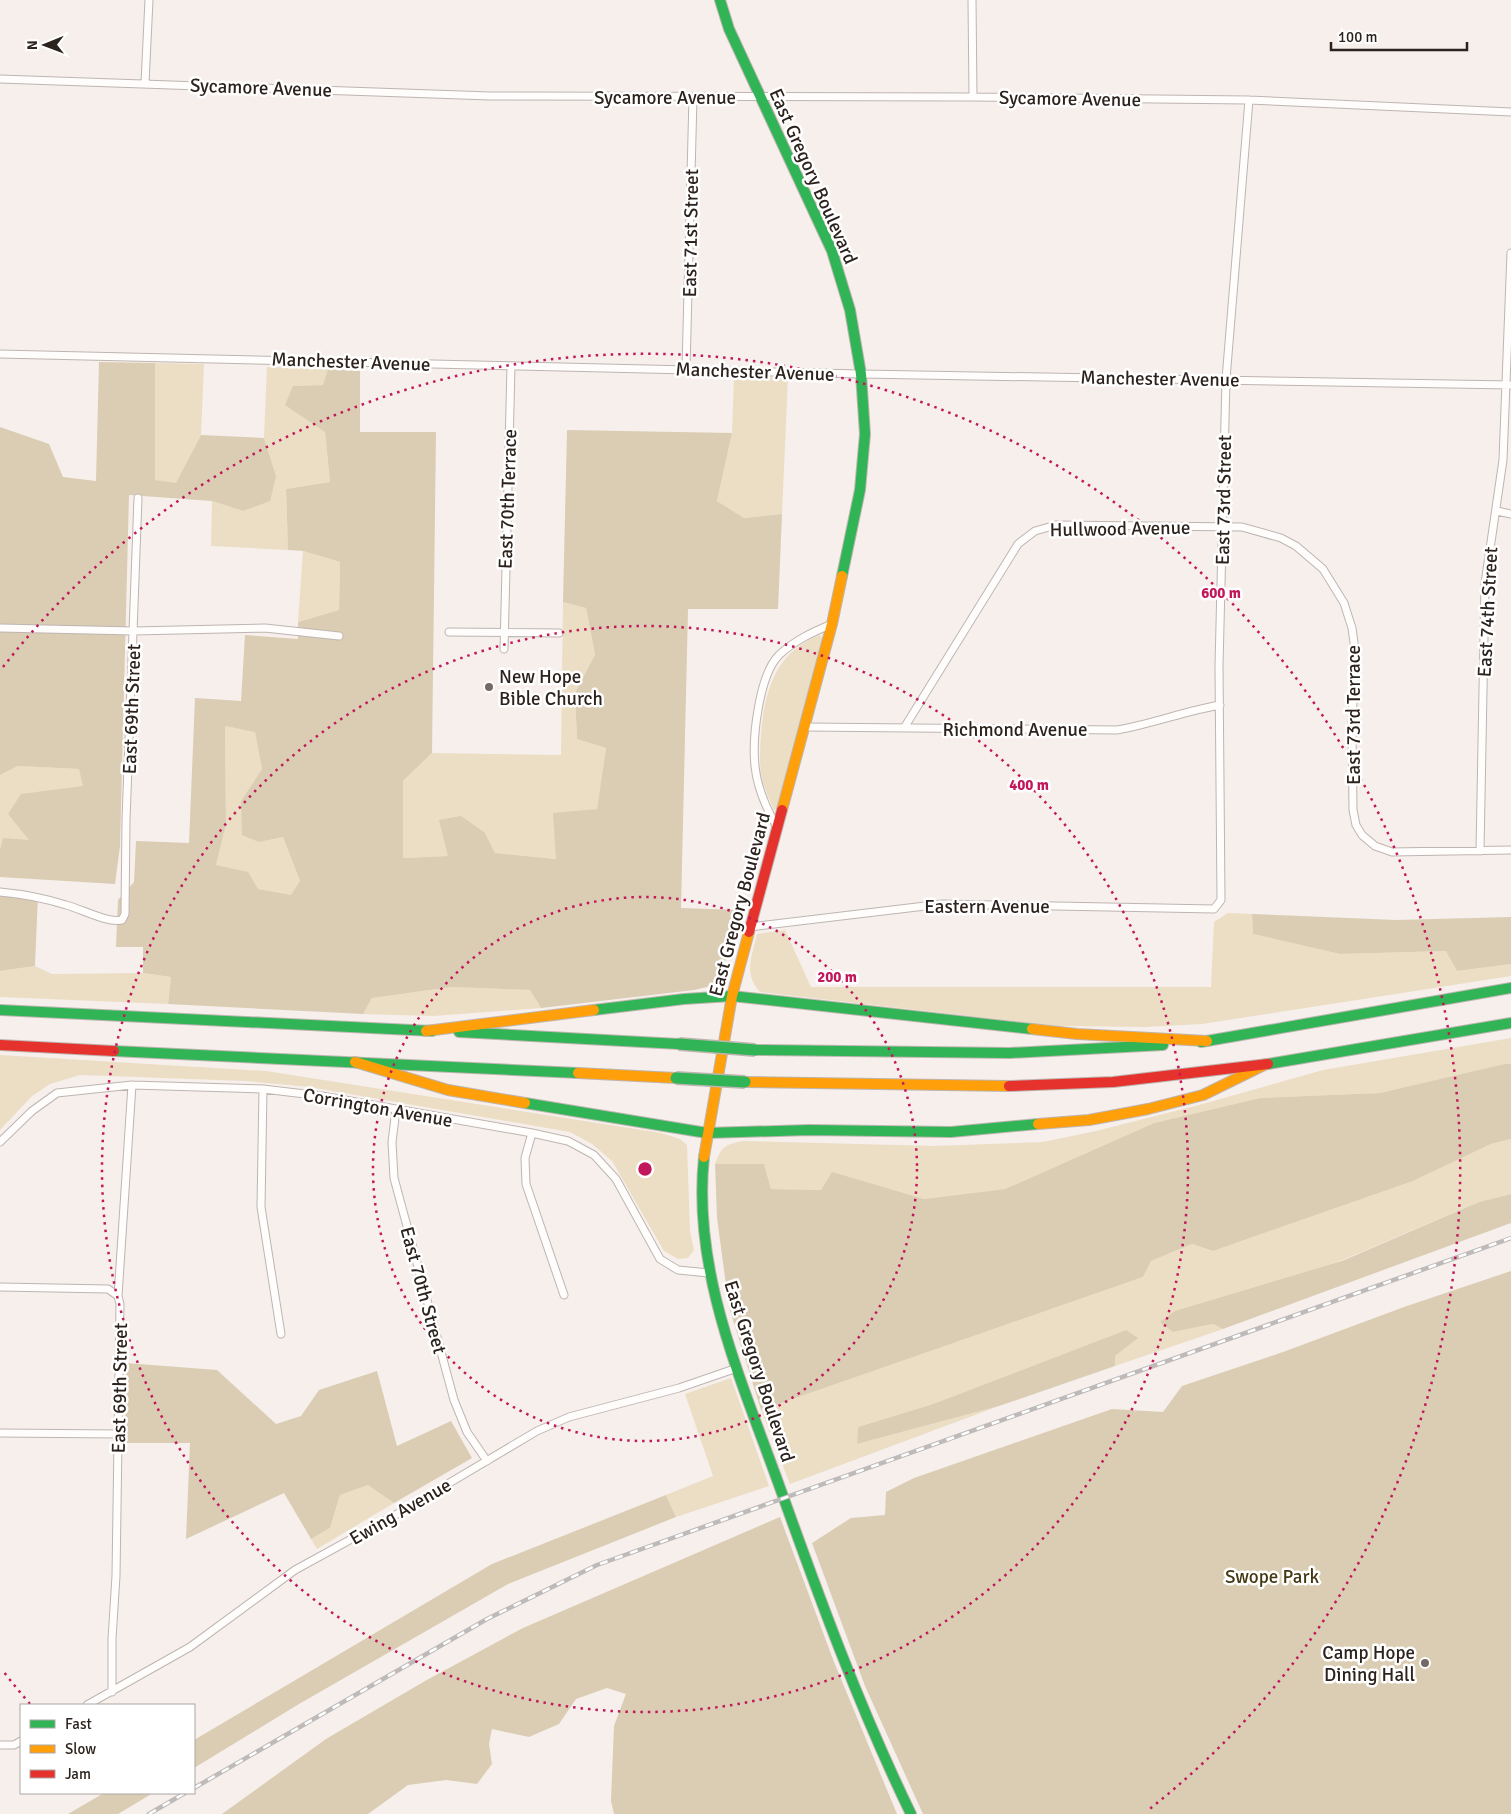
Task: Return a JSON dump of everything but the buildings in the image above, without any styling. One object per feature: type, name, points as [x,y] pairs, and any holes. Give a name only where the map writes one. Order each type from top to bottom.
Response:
[{"type":"main road","name":"East Gregory Boulevard","points":[[720,0],[729,29],[832,251],[850,310],[861,374],[865,434],[860,490],[832,624],[806,727],[732,996],[707,1133],[702,1170],[703,1208],[710,1273],[718,1313],[840,1653],[878,1744],[911,1814]]},
{"type":"main road","points":[[0,1010],[679,1044],[755,1050],[974,1055],[1041,1054],[1207,1041],[1511,988]]},
{"type":"main road","points":[[426,1031],[666,1001],[732,996],[1077,1034],[1207,1041]]},
{"type":"main road","points":[[0,1045],[745,1082],[1045,1086],[1204,1074],[1511,1023]]},
{"type":"main road","points":[[355,1062],[448,1090],[707,1133],[809,1130],[951,1132],[1089,1120],[1148,1109],[1203,1095],[1266,1064]]},
{"type":"street","points":[[145,83],[150,0]]},
{"type":"street","points":[[972,0],[973,97]]},
{"type":"street","name":"Sycamore Avenue","points":[[0,79],[490,96],[973,97],[1249,100],[1511,112]]},
{"type":"street","name":"East 71st Street","points":[[686,369],[693,97]]},
{"type":"street","name":"East 73rd Street","points":[[1221,900],[1219,666],[1226,379],[1249,100]]},
{"type":"street","name":"East 74th Street","points":[[1480,851],[1485,583],[1497,512],[1503,460],[1508,385],[1511,254]]},
{"type":"street","name":"Manchester Avenue","points":[[0,354],[861,374],[1508,385]]},
{"type":"street","name":"East 70th Terrace","points":[[504,649],[511,366]]},
{"type":"street","name":"East 69th Street","points":[[0,892],[20,893],[65,904],[110,921],[122,920],[125,914],[126,820],[138,498]]},
{"type":"street","points":[[1497,512],[1511,514]]},
{"type":"street","name":"Hullwood Avenue","points":[[904,728],[1018,544],[1034,531],[1056,525],[1223,526],[1260,530],[1296,546],[1323,569],[1334,583]]},
{"type":"street","name":"East 73rd Terrace","points":[[1334,583],[1344,603],[1352,628],[1355,650],[1352,725],[1353,810],[1356,825],[1362,835],[1372,844],[1392,852],[1480,851]]},
{"type":"street","points":[[777,827],[767,809],[754,765],[760,692],[778,656],[799,638],[832,624]]},
{"type":"street","points":[[0,628],[134,630],[265,628],[339,636]]},
{"type":"street","points":[[449,632],[559,633]]},
{"type":"street","name":"Richmond Avenue","points":[[806,727],[1117,730],[1145,725],[1193,709],[1220,705]]},
{"type":"street","points":[[1480,851],[1511,850]]},
{"type":"street","name":"Eastern Avenue","points":[[750,927],[942,904],[1214,909],[1221,900]]},
{"type":"street","name":"East 69th Street","points":[[112,1692],[120,1304],[118,1296],[132,1085]]},
{"type":"street","name":"Corrington Avenue","points":[[0,1142],[32,1111],[57,1093],[132,1085],[263,1089],[322,1096],[532,1133],[568,1141],[594,1155],[616,1179],[660,1259],[678,1270],[710,1273]]},
{"type":"street","points":[[263,1089],[261,1207],[281,1334]]},
{"type":"street","name":"East 70th Street","points":[[396,1110],[392,1142],[394,1178],[454,1400],[468,1432],[487,1461]]},
{"type":"street","points":[[532,1133],[525,1158],[526,1184],[564,1295]]},
{"type":"street","points":[[0,1287],[108,1289],[118,1296]]},
{"type":"street","name":"Ewing Avenue","points":[[89,1704],[190,1648],[295,1570],[537,1432],[569,1417],[679,1388],[737,1368]]},
{"type":"street","points":[[0,1433],[118,1434]]},
{"type":"street","points":[[4,1745],[20,1741]]},
{"type":"shaded area","points":[[155,363],[204,364],[201,435],[176,484],[155,480]]},
{"type":"shaded area","points":[[267,367],[328,369],[324,385],[294,386],[325,432],[330,482],[286,489],[288,550],[211,546],[212,501],[243,511],[276,476],[264,438]]},
{"type":"shaded area","points":[[734,376],[788,377],[782,514],[744,518],[717,501],[732,433]]},
{"type":"shaded area","points":[[303,551],[340,562],[339,610],[298,622]]},
{"type":"shaded area","points":[[563,602],[586,608],[595,656],[575,693],[577,739],[606,748],[597,810],[557,859],[495,853],[485,833],[449,856],[403,858],[403,781],[432,753],[561,755]]},
{"type":"shaded area","points":[[820,635],[823,640],[779,807],[774,810],[764,786],[760,767],[765,703],[775,675],[783,662],[805,642]]},
{"type":"shaded area","points":[[225,726],[255,731],[262,769],[241,801],[259,842],[283,837],[300,881],[291,896],[258,889],[216,865],[226,823]]},
{"type":"shaded area","points":[[18,766],[79,769],[84,787],[29,840],[0,850],[0,775]]},
{"type":"shaded area","points":[[1228,913],[1252,914],[1253,934],[1340,954],[1447,951],[1457,971],[1511,964],[1511,976],[1202,1024],[1146,1027],[1058,1026],[760,992],[755,985],[750,971],[751,957],[757,934],[785,930],[811,987],[1211,987],[1214,922]]},
{"type":"shaded area","points":[[35,966],[52,974],[143,973],[171,977],[168,1004],[0,997],[0,971]]},
{"type":"shaded area","points":[[452,987],[530,990],[541,1008],[434,1016],[363,1014],[372,998]]},
{"type":"shaded area","points":[[1511,1038],[1511,1064],[1380,1093],[1260,1098],[1154,1123],[1005,1189],[924,1199],[832,1173],[821,1190],[771,1189],[764,1164],[715,1164],[725,1147],[732,1143],[743,1141],[934,1146],[1043,1142],[1096,1131],[1199,1105],[1323,1070]]},
{"type":"shaded area","points":[[0,1055],[266,1071],[661,1133],[680,1139],[687,1145],[690,1231],[694,1250],[688,1258],[678,1259],[664,1251],[612,1161],[592,1144],[570,1132],[309,1087],[246,1081],[80,1075],[50,1084],[32,1096],[0,1130]]},
{"type":"shaded area","points":[[1511,1139],[1511,1194],[1479,1202],[1173,1332],[1213,1324],[1223,1329],[1115,1366],[1115,1356],[1137,1338],[1126,1330],[933,1404],[858,1427],[857,1444],[999,1406],[790,1484],[761,1410],[1143,1277],[1151,1261],[1192,1244],[1213,1251],[1413,1181],[1491,1144]]},
{"type":"shaded area","points":[[731,1378],[769,1486],[676,1517],[666,1495],[713,1476],[685,1394]]},
{"type":"shaded area","points":[[368,1485],[394,1503],[317,1549],[311,1539],[330,1528],[340,1495]]},
{"type":"green space","points":[[99,362],[155,363],[155,480],[176,483],[201,435],[264,438],[276,476],[270,501],[243,511],[212,501],[129,495],[120,846],[115,884],[0,877],[0,850],[3,838],[29,840],[8,814],[21,794],[83,786],[79,769],[18,766],[0,775],[0,427],[49,444],[63,477],[96,481]]},
{"type":"green space","points":[[328,369],[360,371],[360,432],[436,432],[432,753],[403,781],[403,858],[448,856],[439,820],[461,816],[485,833],[495,853],[556,859],[553,813],[597,809],[606,748],[577,739],[575,693],[595,655],[586,608],[563,602],[567,430],[732,433],[717,501],[744,518],[782,514],[778,609],[688,609],[681,908],[739,910],[721,976],[711,986],[694,990],[541,1008],[530,990],[452,987],[372,998],[363,1014],[168,1004],[171,977],[143,973],[143,947],[116,947],[118,900],[134,882],[136,841],[189,843],[195,698],[241,701],[245,635],[298,639],[298,622],[339,610],[340,562],[303,551],[288,550],[286,489],[330,482],[325,432],[285,405],[293,386],[323,385]],"holes":[[[225,726],[255,732],[262,769],[241,801],[242,835],[259,842],[283,837],[300,881],[291,895],[258,889],[248,872],[216,865],[226,824]]]},
{"type":"green space","points":[[0,894],[38,895],[35,966],[0,971]]},
{"type":"green space","points":[[1252,914],[1396,920],[1511,917],[1511,964],[1457,971],[1446,951],[1340,954],[1253,934]]},
{"type":"green space","points":[[1511,1064],[1511,1139],[1491,1144],[1413,1181],[1213,1251],[1192,1244],[1151,1261],[1143,1277],[761,1410],[729,1307],[717,1218],[715,1164],[764,1164],[771,1189],[821,1190],[832,1172],[924,1199],[1005,1189],[1154,1123],[1260,1098],[1380,1093]]},
{"type":"green space","points":[[1511,1194],[1511,1223],[1223,1329],[1213,1324],[1173,1332],[1160,1322],[1175,1311],[1342,1261],[1479,1202]]},
{"type":"green space","name":"Swope Park","points":[[1511,1271],[1511,1814],[923,1814],[865,1686],[812,1543],[851,1518],[885,1515],[886,1492],[914,1478],[1112,1409],[1163,1412],[1182,1386]]},
{"type":"green space","points":[[1126,1330],[1138,1338],[1115,1356],[1115,1366],[999,1406],[857,1444],[858,1427],[933,1404]]},
{"type":"green space","points":[[126,1363],[217,1370],[276,1424],[301,1416],[319,1390],[377,1371],[397,1446],[451,1421],[472,1458],[394,1503],[368,1485],[340,1495],[330,1528],[311,1539],[284,1493],[186,1539],[190,1443],[125,1443]]},
{"type":"green space","points":[[666,1495],[676,1517],[508,1584],[299,1704],[195,1767],[195,1739],[492,1564]]},
{"type":"green space","points":[[780,1517],[834,1662],[897,1814],[614,1814],[611,1801],[614,1726],[626,1694],[607,1688],[576,1699],[559,1724],[529,1737],[492,1729],[489,1744],[492,1764],[477,1784],[446,1780],[408,1785],[368,1814],[222,1814],[326,1739],[425,1681],[523,1628]]},
{"type":"green space","points":[[102,1794],[151,1794],[118,1814],[68,1814]]},
{"type":"railway","points":[[195,1787],[487,1619],[597,1565],[1511,1238]]},
{"type":"railway","points":[[149,1814],[183,1794]]},
{"type":"traffic: fast","points":[[720,0],[729,29],[832,251],[850,310],[861,374],[865,434],[860,490],[842,576]]},
{"type":"traffic: fast","points":[[1201,1042],[1511,988]]},
{"type":"traffic: fast","points":[[594,1010],[684,999],[732,996],[1032,1029]]},
{"type":"traffic: fast","points":[[0,1010],[432,1031]]},
{"type":"traffic: fast","points":[[1268,1064],[1511,1023]]},
{"type":"traffic: fast","points":[[459,1032],[679,1044]]},
{"type":"traffic: fast","points":[[679,1044],[755,1050]]},
{"type":"traffic: fast","points":[[755,1050],[1010,1053],[1163,1045]]},
{"type":"traffic: fast","points":[[114,1051],[578,1073]]},
{"type":"traffic: fast","points":[[676,1078],[745,1082]]},
{"type":"traffic: fast","points":[[525,1103],[707,1133],[809,1130],[951,1132],[1038,1124]]},
{"type":"traffic: fast","points":[[704,1157],[702,1200],[705,1242],[712,1283],[735,1365],[809,1569],[841,1651],[874,1733],[911,1814]]},
{"type":"traffic: slow","points":[[782,810],[832,624],[842,576]]},
{"type":"traffic: slow","points":[[704,1157],[732,996],[749,932]]},
{"type":"traffic: slow","points":[[426,1031],[594,1010]]},
{"type":"traffic: slow","points":[[1032,1029],[1077,1034],[1207,1041]]},
{"type":"traffic: slow","points":[[355,1062],[448,1090],[525,1103]]},
{"type":"traffic: slow","points":[[1038,1124],[1089,1120],[1148,1109],[1203,1095],[1266,1064]]},
{"type":"traffic: slow","points":[[578,1073],[676,1078]]},
{"type":"traffic: slow","points":[[745,1082],[1009,1086]]},
{"type":"traffic: jam","points":[[749,932],[782,810]]},
{"type":"traffic: jam","points":[[0,1045],[114,1051]]},
{"type":"traffic: jam","points":[[1009,1086],[1113,1082],[1268,1064]]},
{"type":"place","name":"New Hope Bible Church","points":[[489,687]]},
{"type":"place","name":"Camp Hope Dining Hall","points":[[1425,1663]]}]
